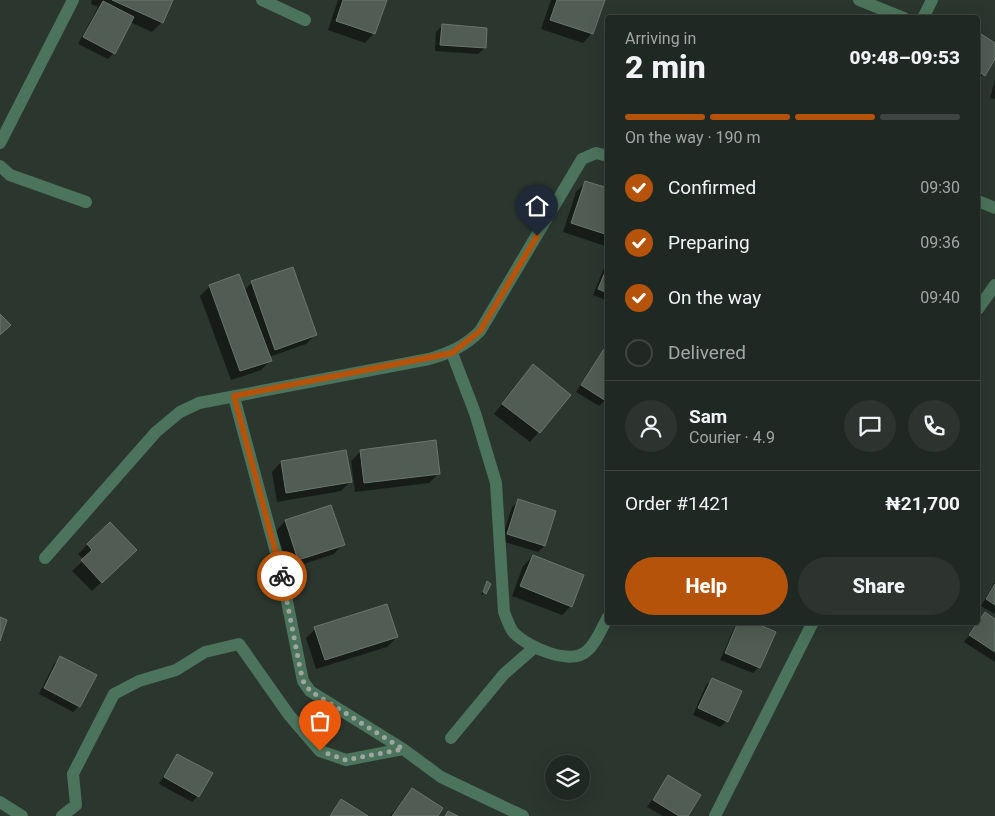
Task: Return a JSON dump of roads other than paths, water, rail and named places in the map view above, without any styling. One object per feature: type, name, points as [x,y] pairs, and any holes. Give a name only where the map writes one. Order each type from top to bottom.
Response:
[{"type":"street","points":[[0,143],[74,0]]},
{"type":"street","points":[[262,0],[305,20]]},
{"type":"street","points":[[859,0],[896,15]]},
{"type":"street","points":[[924,15],[932,0]]},
{"type":"street","points":[[45,558],[162,427],[180,412],[199,403],[452,353],[480,331],[582,158],[596,153],[605,155]]},
{"type":"street","points":[[0,166],[10,174],[86,202]]},
{"type":"street","points":[[980,202],[995,208]]},
{"type":"street","points":[[980,306],[995,285]]},
{"type":"street","points":[[452,353],[481,430],[496,483],[504,612],[514,632],[534,647],[569,658],[579,656],[588,651],[605,622]]},
{"type":"street","points":[[234,396],[280,571],[303,681],[310,691],[403,749],[441,777],[523,816]]},
{"type":"street","points":[[715,816],[811,625]]},
{"type":"street","points":[[62,816],[76,805],[73,774],[114,694],[139,681],[176,670],[205,652],[238,644],[290,715],[320,751],[346,760],[403,749]]},
{"type":"street","points":[[451,738],[504,674],[534,647]]},
{"type":"street","points":[[0,802],[22,816]]}]
